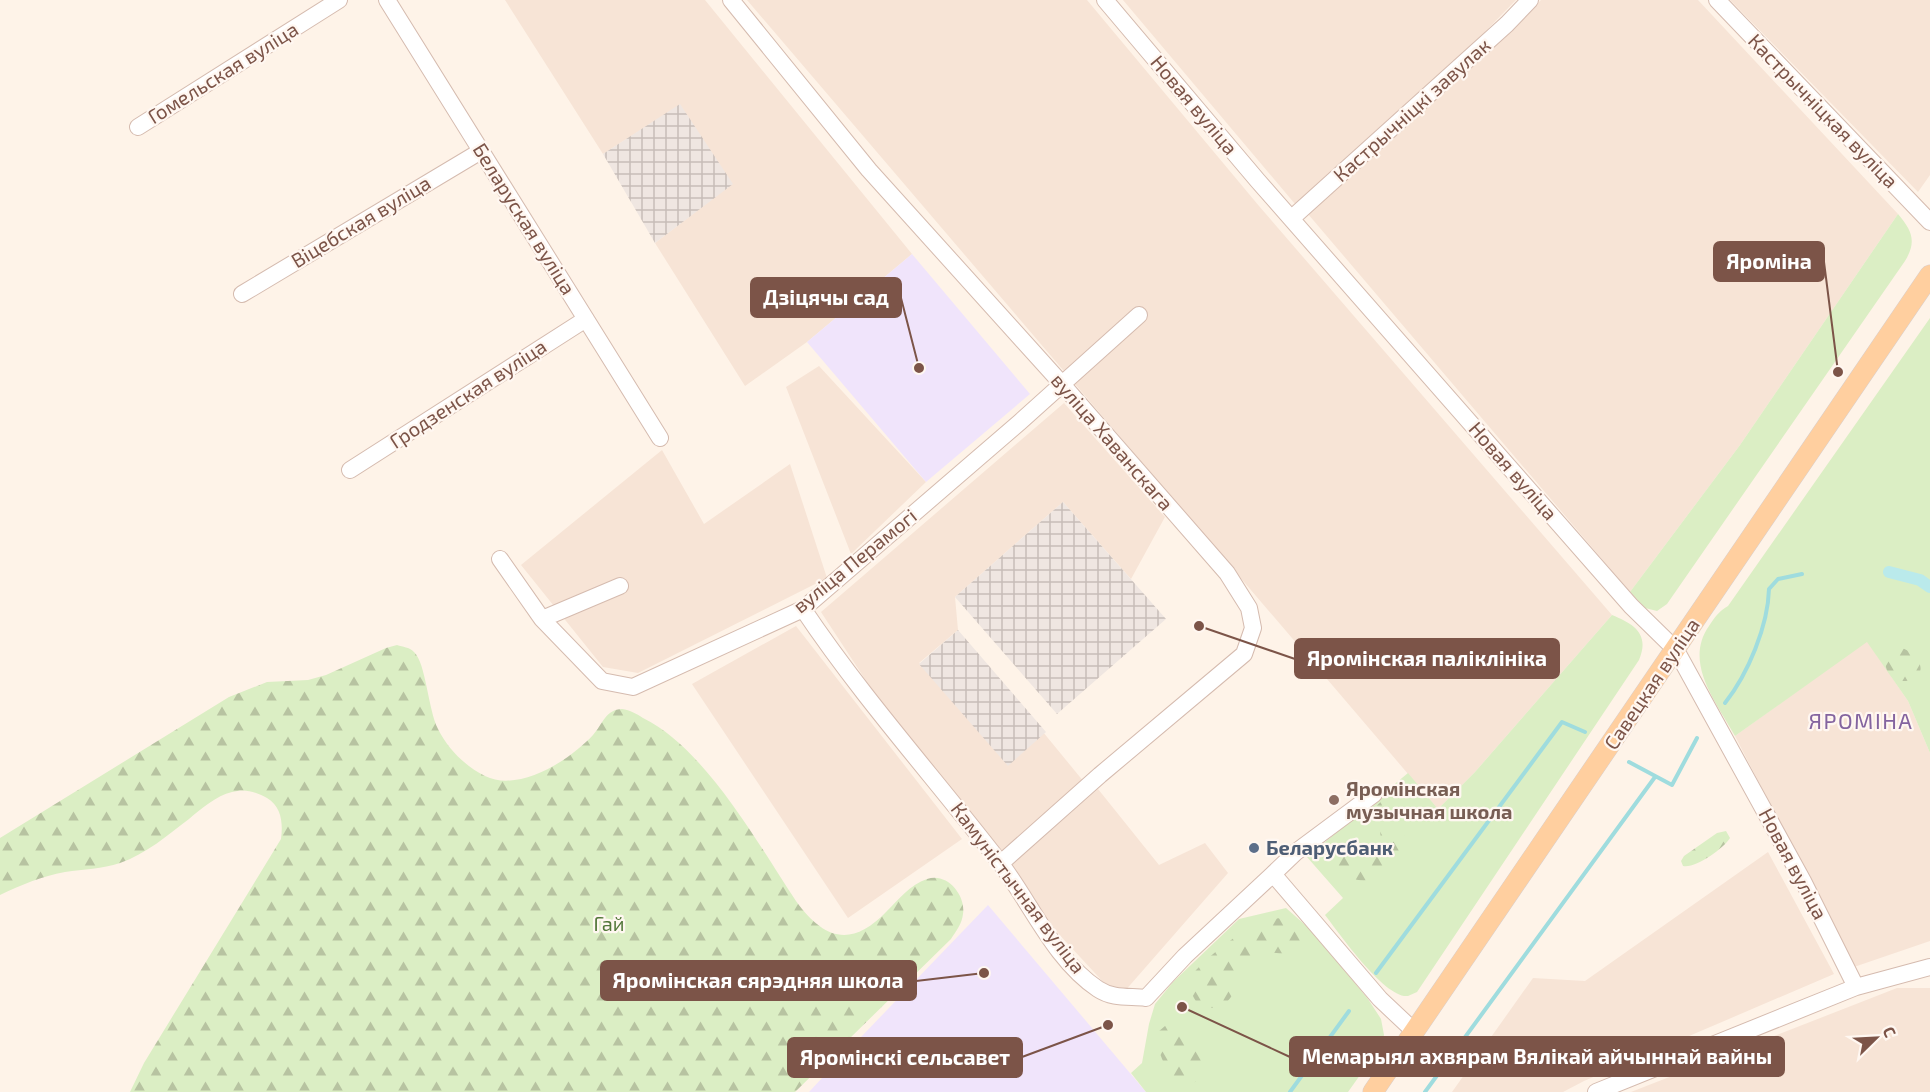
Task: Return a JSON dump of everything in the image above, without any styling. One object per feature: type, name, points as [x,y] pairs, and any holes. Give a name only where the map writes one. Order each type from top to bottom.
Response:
[{"type":"main road","name":"Савецкая вуліца","points":[[1373,1092],[1930,275]]},
{"type":"street","name":"Гомельская вуліца","points":[[138,127],[339,0]]},
{"type":"street","name":"Беларуская вуліца","points":[[387,0],[660,438]]},
{"type":"street","name":"вуліца Хаванскага","points":[[731,0],[869,170],[1062,384],[1227,573],[1249,608],[1252,628],[1244,654],[1000,863]]},
{"type":"street","name":"Новая вуліца","points":[[1106,0],[1258,181],[1631,606],[1676,650],[1803,881],[1856,987]]},
{"type":"street","name":"Кастрычніцкі завулак","points":[[1292,218],[1507,24],[1530,0]]},
{"type":"street","name":"Кастрычніцкая вуліца","points":[[1717,0],[1930,222]]},
{"type":"street","name":"Віцебская вуліца","points":[[242,294],[481,150]]},
{"type":"street","name":"вуліца Перамогі","points":[[500,559],[542,619],[602,681],[633,687],[803,609],[1139,315]]},
{"type":"street","name":"Гродзенская вуліца","points":[[350,470],[586,319]]},
{"type":"street","points":[[542,619],[620,586]]},
{"type":"street","name":"Камуністычная вуліца","points":[[803,609],[836,658],[1000,863],[1069,961],[1098,989],[1119,997],[1146,998],[1185,956],[1296,852],[1374,794]]},
{"type":"street","points":[[1273,874],[1380,999],[1415,1032]]},
{"type":"street","points":[[1596,1092],[1856,987],[1930,967]]},
{"type":"shaded area","points":[[505,0],[705,0],[912,254],[807,342],[745,386],[655,243],[732,184],[680,105],[603,154]]},
{"type":"shaded area","points":[[747,0],[1087,0],[1259,206],[1612,615],[1475,772],[1438,809]]},
{"type":"shaded area","points":[[1123,0],[1516,0],[1474,43],[1295,204]]},
{"type":"shaded area","points":[[1541,0],[1698,0],[1898,214],[1740,445],[1630,592],[1308,214],[1521,22]]},
{"type":"shaded area","points":[[1730,0],[1930,0],[1930,175],[1918,192]]},
{"type":"shaded area","points":[[680,104],[733,184],[655,243],[603,154]]},
{"type":"shaded area","points":[[912,254],[1030,394],[926,482],[807,342]]},
{"type":"shaded area","points":[[819,366],[926,482],[851,554],[786,387]]},
{"type":"shaded area","points":[[1064,403],[1165,517],[1131,579],[1063,502],[955,597],[958,630],[919,663],[1043,732],[1084,782],[1000,855],[880,702],[821,612]]},
{"type":"shaded area","points":[[662,450],[704,524],[790,464],[827,578],[638,673],[603,667],[521,565]]},
{"type":"shaded area","points":[[1063,502],[1166,619],[1057,714],[955,597]]},
{"type":"shaded area","points":[[796,626],[962,839],[848,918],[692,684]]},
{"type":"shaded area","points":[[958,630],[1046,732],[1008,766],[919,664]]},
{"type":"shaded area","points":[[1867,641],[1908,701],[1930,753],[1930,941],[1854,967],[1735,736]]},
{"type":"shaded area","points":[[1098,789],[1159,865],[1205,843],[1228,873],[1124,992],[1106,985],[1055,930],[1011,866]]},
{"type":"shaded area","points":[[1768,852],[1834,974],[1563,1092],[1452,1092],[1533,978],[1585,981]]},
{"type":"shaded area","points":[[988,905],[1146,1092],[809,1092],[836,1063]]},
{"type":"shaded area","points":[[1897,988],[1930,988],[1930,1092],[1631,1092]]},
{"type":"green space","points":[[1898,214],[1910,231],[1912,242],[1905,261],[1667,604],[1657,611],[1645,608],[1630,592],[1740,445]]},
{"type":"green space","points":[[1930,318],[1930,753],[1908,701],[1867,642],[1735,736],[1706,683],[1701,668],[1702,640],[1713,620],[1728,606]]},
{"type":"green space","points":[[1612,615],[1627,622],[1638,631],[1643,643],[1639,660],[1417,992],[1408,996],[1398,994],[1375,976],[1325,915],[1343,898],[1307,857],[1408,773],[1438,809],[1475,772]]},
{"type":"green space","name":"Гай","points":[[397,645],[410,649],[418,658],[438,729],[447,743],[464,762],[485,776],[498,780],[513,780],[543,771],[583,745],[612,712],[628,710],[666,732],[709,774],[747,826],[796,901],[817,924],[828,931],[839,934],[862,931],[874,923],[910,889],[927,879],[934,878],[948,882],[958,893],[963,907],[960,924],[951,939],[795,1092],[130,1092],[144,1063],[281,839],[279,811],[272,802],[259,794],[250,791],[232,792],[209,803],[156,844],[130,859],[106,867],[48,876],[0,895],[0,838],[229,697],[267,682],[308,680],[326,675]]},
{"type":"green space","points":[[1901,648],[1911,653],[1919,661],[1920,671],[1913,679],[1896,680],[1887,670],[1885,663],[1887,656],[1892,651]]},
{"type":"green space","points":[[1391,797],[1399,800],[1405,814],[1405,830],[1401,847],[1393,863],[1381,875],[1367,880],[1352,878],[1335,865],[1335,855],[1345,849],[1367,849],[1379,843],[1380,829],[1375,811],[1382,801]]},
{"type":"green space","points":[[1726,831],[1730,838],[1715,852],[1701,861],[1683,866],[1681,861],[1684,856],[1717,833]]},
{"type":"green space","points":[[1286,908],[1311,930],[1368,999],[1381,1019],[1384,1035],[1380,1047],[1348,1092],[1146,1092],[1131,1073],[1142,1063],[1155,1004],[1173,982],[1239,919]]},
{"type":"green space","points":[[1282,918],[1301,927],[1302,940],[1295,950],[1260,954],[1254,957],[1228,1001],[1211,1008],[1198,1004],[1190,982],[1202,964],[1256,923],[1265,919]]},
{"type":"green space","points":[[1165,1026],[1191,1033],[1201,1042],[1207,1053],[1209,1064],[1206,1074],[1197,1081],[1182,1085],[1167,1069],[1157,1038],[1158,1032]]},
{"type":"waterway","points":[[1889,572],[1920,580],[1930,587]]},
{"type":"waterway","points":[[1725,703],[1749,664],[1761,634],[1769,589],[1778,579],[1802,574]]},
{"type":"waterway","points":[[1376,973],[1562,722],[1585,732]]},
{"type":"waterway","points":[[1629,762],[1672,785],[1697,738]]},
{"type":"waterway","points":[[1425,1092],[1655,777]]},
{"type":"waterway","points":[[1290,1092],[1349,1011]]},
{"type":"place","name":"Дзіцячы сад","points":[[919,368]]},
{"type":"place","name":"Яроміна","points":[[1838,372]]},
{"type":"place","name":"Яромінская паліклініка","points":[[1199,626]]},
{"type":"place","name":"Яромінская музычная школа","points":[[1334,800]]},
{"type":"place","name":"Беларусбанк","points":[[1254,848]]},
{"type":"place","name":"Яромінская сярэдняя школа","points":[[984,973]]},
{"type":"place","name":"Мемарыял ахвярам Вялікай айчыннай вайны","points":[[1182,1007]]},
{"type":"place","name":"Яромінскі сельсавет","points":[[1108,1025]]},
{"type":"district","name":"ЯРОМІНА","points":[[1861,721]]}]
